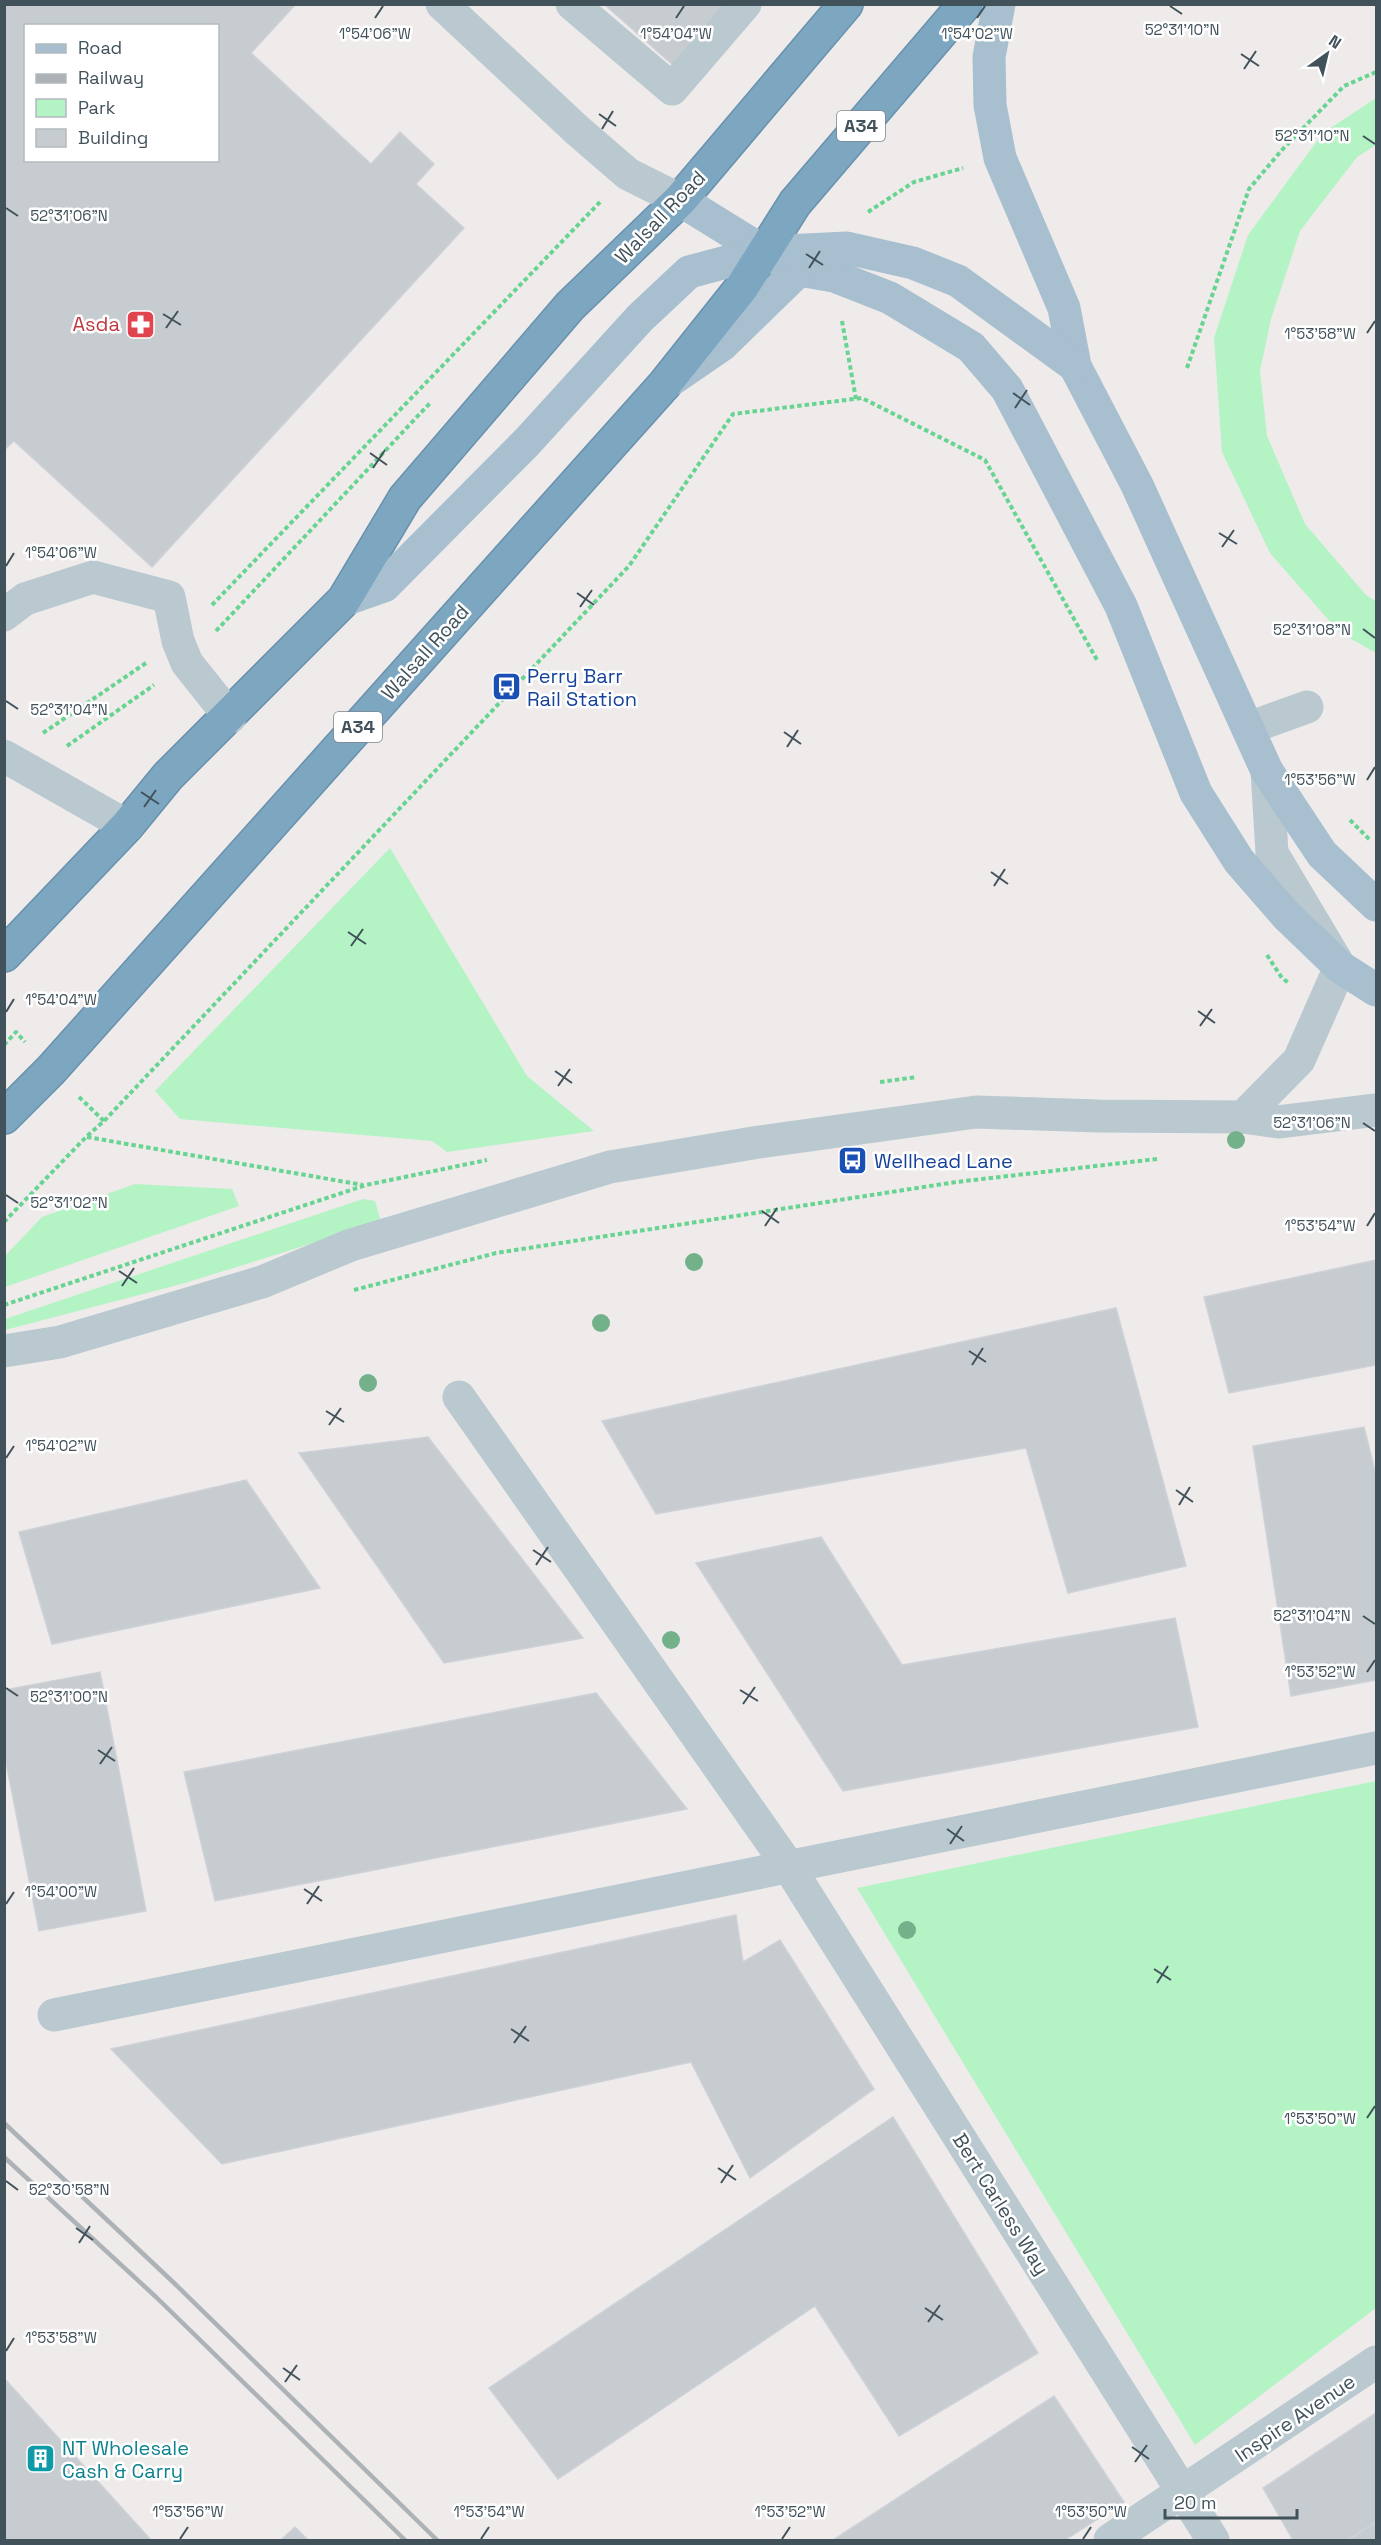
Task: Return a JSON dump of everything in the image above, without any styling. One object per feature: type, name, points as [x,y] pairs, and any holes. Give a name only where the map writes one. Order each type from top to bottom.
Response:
[{"type":"highway","name":"Walsall Road","points":[[4,955],[127,826],[168,776],[230,717],[344,600],[405,498],[570,306],[680,200],[846,4]]},
{"type":"highway","name":"Walsall Road","points":[[4,1117],[51,1070],[664,385],[742,287],[795,203],[965,4]]},
{"type":"main road","points":[[999,4],[989,57],[990,105],[1000,158],[1064,308],[1075,366],[1137,485],[1267,771],[1322,854],[1377,905]]},
{"type":"main road","points":[[680,200],[764,252],[799,270],[834,276],[890,298],[971,346],[1007,389],[1121,606],[1196,793],[1239,861],[1286,915],[1340,967],[1377,990]]},
{"type":"main road","points":[[764,252],[847,248],[913,263],[958,281],[1075,366]]},
{"type":"main road","name":"Walsall Road","points":[[344,600],[384,586],[527,442],[640,318],[688,272],[764,252]]},
{"type":"main road","points":[[664,385],[722,345],[799,270]]},
{"type":"street","points":[[442,4],[577,130],[628,174],[680,200]]},
{"type":"street","points":[[572,4],[672,89],[745,4]]},
{"type":"street","points":[[4,615],[25,599],[93,577],[169,597],[182,652],[230,717]]},
{"type":"street","points":[[1249,728],[1307,707]]},
{"type":"street","points":[[23,755],[127,826]]},
{"type":"street","points":[[1243,1117],[1299,1060],[1340,967],[1272,853],[1267,771]]},
{"type":"street","points":[[4,1351],[60,1342],[262,1282],[351,1245],[610,1167],[759,1142],[976,1112],[1243,1117],[1278,1122],[1377,1110]]},
{"type":"street","name":"Bert Carless Way","points":[[459,1397],[789,1867],[1213,2541]]},
{"type":"street","points":[[54,2015],[1377,1748]]},
{"type":"street","name":"Inspire Avenue","points":[[1110,2541],[1377,2362]]},
{"type":"path","points":[[1187,368],[1249,189],[1281,151],[1344,86],[1377,72]]},
{"type":"path","points":[[23,755],[182,652],[628,174]]},
{"type":"path","points":[[4,1222],[112,1113],[629,566],[734,414],[862,398],[985,460],[1100,666]]},
{"type":"path","points":[[23,755],[182,652],[431,402]]},
{"type":"path","points":[[1263,948],[1282,978],[1298,990]]},
{"type":"path","points":[[86,1137],[366,1185]]},
{"type":"path","points":[[350,1291],[496,1252],[956,1182],[1166,1158]]},
{"type":"green space","points":[[1376,98],[1376,145],[1357,157],[1300,231],[1271,319],[1260,371],[1267,436],[1305,524],[1366,595],[1376,601],[1376,653],[1339,632],[1270,553],[1222,452],[1214,338],[1248,235],[1323,133]]},
{"type":"green space","points":[[390,848],[527,1076],[594,1131],[447,1152],[432,1141],[180,1119],[155,1091]]},
{"type":"green space","points":[[135,1184],[232,1189],[239,1206],[5,1287],[5,1256],[42,1217]]},
{"type":"green space","points":[[363,1199],[375,1201],[381,1222],[185,1283],[5,1330],[5,1319]]},
{"type":"green space","points":[[1376,1781],[1376,2308],[1195,2445],[857,1888]]},
{"type":"building","points":[[4,4],[296,4],[251,53],[371,164],[400,132],[434,164],[416,184],[464,228],[152,567],[14,441],[4,450]]},
{"type":"building","points":[[604,4],[745,4],[683,74]]},
{"type":"building","points":[[1376,1260],[1376,1365],[1229,1393],[1204,1297]]},
{"type":"building","points":[[1116,1308],[1186,1566],[1068,1593],[1026,1448],[656,1514],[602,1421]]},
{"type":"building","points":[[1364,1427],[1376,1475],[1376,1680],[1291,1696],[1253,1446]]},
{"type":"building","points":[[428,1437],[583,1638],[444,1663],[299,1453]]},
{"type":"building","points":[[246,1480],[320,1588],[52,1644],[19,1532]]},
{"type":"building","points":[[821,1537],[902,1665],[1175,1618],[1198,1727],[843,1791],[696,1563]]},
{"type":"building","points":[[100,1672],[146,1911],[39,1931],[4,1752],[4,1690]]},
{"type":"building","points":[[596,1693],[687,1809],[215,1901],[184,1772]]},
{"type":"building","points":[[736,1915],[743,1962],[780,1940],[874,2089],[750,2178],[691,2062],[222,2164],[111,2049]]},
{"type":"building","points":[[893,2117],[1038,2353],[899,2436],[815,2306],[558,2479],[489,2388]]},
{"type":"building","name":"NT Wholesale Cash & Carry","points":[[4,2378],[151,2540],[4,2540]]},
{"type":"building","points":[[1054,2396],[1124,2502],[1065,2540],[833,2540]]},
{"type":"building","points":[[1376,2413],[1376,2522],[1348,2540],[1293,2540],[1263,2488]]},
{"type":"building","points":[[1376,2522],[1376,2540],[1348,2540]]},
{"type":"building","points":[[295,2527],[308,2540],[281,2540]]},
{"type":"railway","points":[[4,2123],[173,2282],[437,2540]]},
{"type":"railway","points":[[4,2157],[156,2297],[405,2540]]},
{"type":"place","name":"Asda","points":[[141,324]]},
{"type":"place","name":"Perry Barr Rail Station","points":[[506,687]]},
{"type":"place","name":"Wellhead Lane","points":[[853,1161]]},
{"type":"place","name":"NT Wholesale Cash & Carry","points":[[41,2459]]}]
